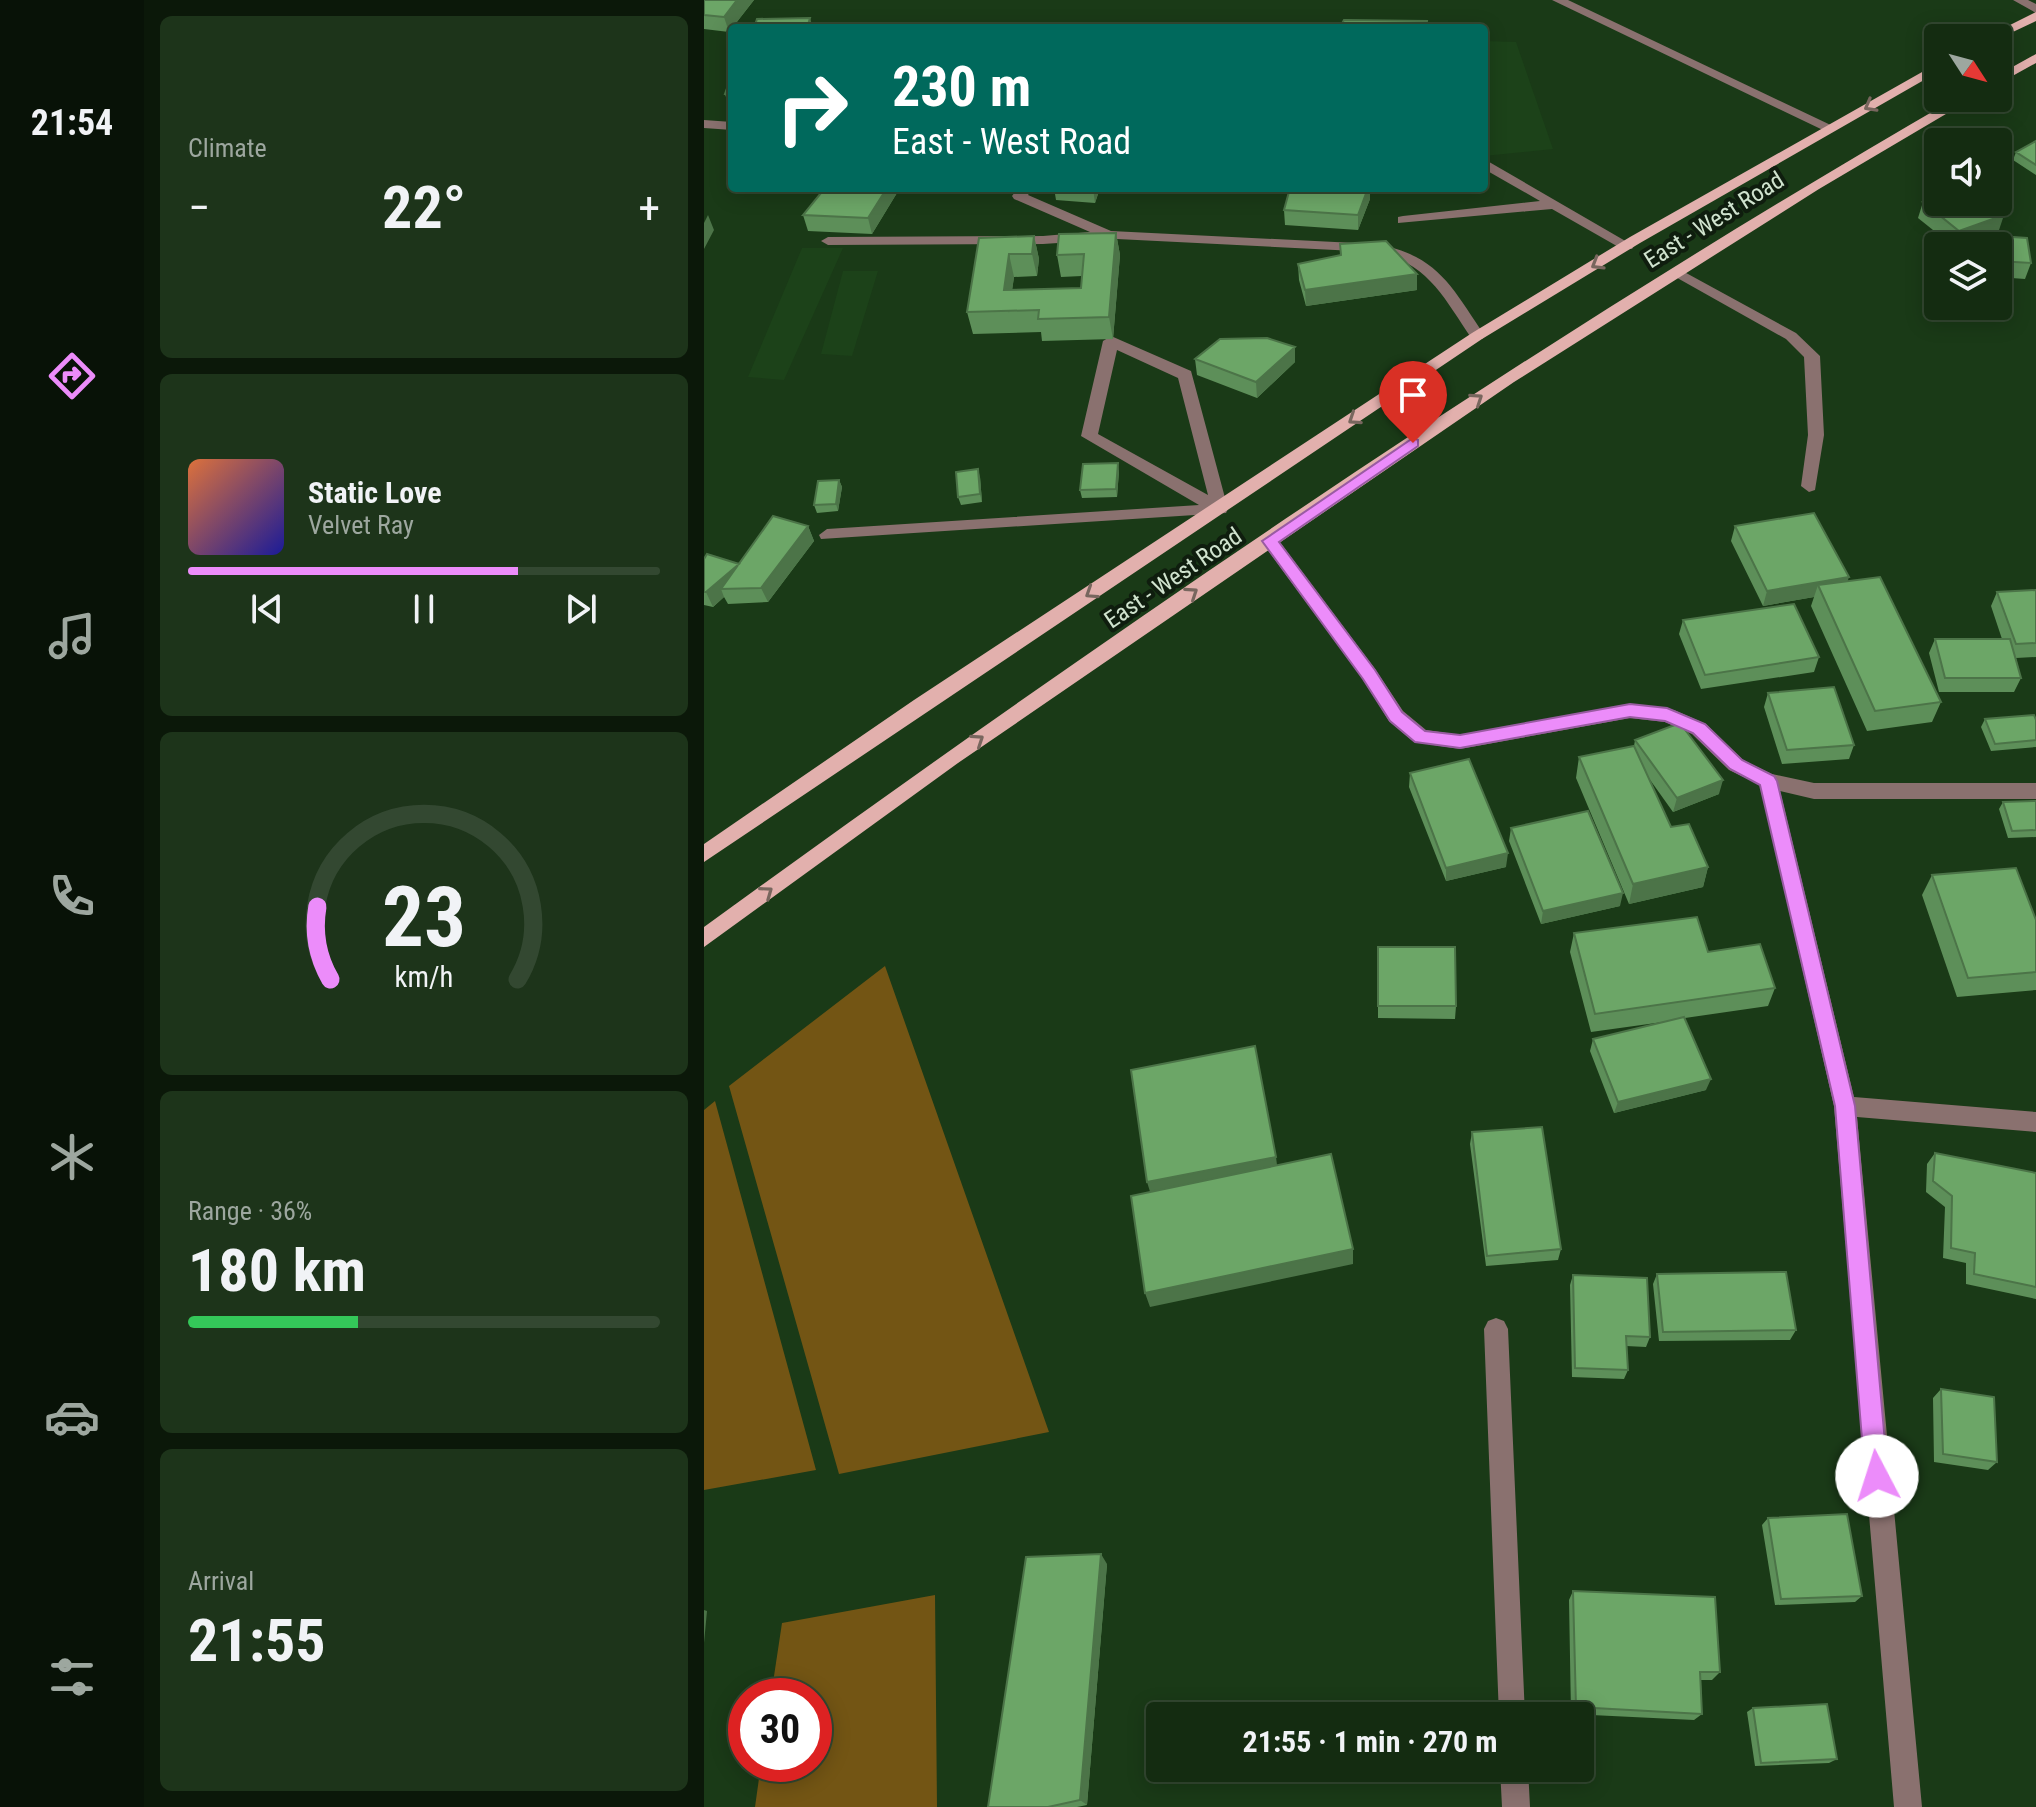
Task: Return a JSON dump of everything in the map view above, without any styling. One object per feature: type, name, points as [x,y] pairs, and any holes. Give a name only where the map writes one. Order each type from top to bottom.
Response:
[{"type":"main road","points":[[2012,27],[2036,16]]},
{"type":"main road","points":[[2012,72],[2036,58]]},
{"type":"main road","name":"East - West Road","points":[[704,854],[920,705],[1477,336],[1924,75]]},
{"type":"main road","name":"East - West Road","points":[[704,938],[951,758],[1508,378],[1814,186],[1942,112]]},
{"type":"street","points":[[1558,0],[1830,128]]},
{"type":"street","points":[[2019,0],[2036,9]]},
{"type":"street","points":[[704,124],[728,126]]},
{"type":"street","points":[[1488,165],[1627,246]]},
{"type":"street","points":[[1022,192],[1019,196],[1109,235]]},
{"type":"street","points":[[1403,220],[1556,204]]},
{"type":"street","points":[[828,241],[1043,240],[1109,235],[1375,248],[1404,254],[1419,262],[1435,278],[1477,336]]},
{"type":"street","points":[[1677,272],[1791,336],[1812,356],[1816,435],[1809,486]]},
{"type":"street","points":[[1111,341],[1185,375],[1220,509],[1089,436],[1111,341]]},
{"type":"street","points":[[827,535],[1220,509]]},
{"type":"street","points":[[1270,541],[1369,674],[1396,716],[1421,737],[1460,742],[1630,711],[1667,715],[1699,729],[1736,765],[1768,781],[1814,791],[2036,791]]},
{"type":"street","points":[[1768,781],[1845,1106],[1908,1807]]},
{"type":"street","points":[[1845,1106],[2036,1122]]},
{"type":"street","points":[[1496,1329],[1511,1702]]},
{"type":"street","points":[[1515,1782],[1516,1807]]},
{"type":"shaded area","points":[[1488,41],[1516,42],[1553,149],[1488,156]]},
{"type":"shaded area","points":[[802,248],[843,248],[784,380],[748,377]]},
{"type":"shaded area","points":[[843,271],[878,271],[852,356],[821,354]]},
{"type":"shaded area","points":[[885,966],[1049,1432],[839,1474],[729,1086]]},
{"type":"shaded area","points":[[715,1101],[816,1470],[704,1490],[704,1110]]},
{"type":"shaded area","points":[[935,1595],[937,1807],[755,1807],[758,1782],[832,1782],[832,1678],[774,1678],[782,1623]]},
{"type":"building","points":[[704,0],[737,0],[724,17],[704,15]]},
{"type":"building","points":[[810,18],[808,24],[755,24],[757,19]]},
{"type":"building","points":[[1344,20],[1427,21],[1427,24],[1342,24]]},
{"type":"building","points":[[2036,141],[2036,165],[2016,152]]},
{"type":"building","points":[[822,192],[884,192],[868,218],[803,215]]},
{"type":"building","points":[[1289,192],[1367,192],[1358,215],[1284,210]]},
{"type":"building","points":[[1940,216],[2001,216],[1959,231]]},
{"type":"building","points":[[1116,233],[1109,317],[1038,319],[1039,310],[967,312],[979,238],[1034,236],[1032,254],[1009,254],[1004,290],[1081,288],[1084,254],[1057,255],[1059,234]]},
{"type":"building","points":[[2012,237],[2027,238],[2031,263],[2012,262]]},
{"type":"building","points":[[1386,241],[1417,274],[1305,290],[1298,264],[1341,255],[1340,244]]},
{"type":"building","points":[[1267,338],[1295,347],[1256,382],[1195,359],[1220,339]]},
{"type":"building","points":[[1118,463],[1116,489],[1080,490],[1083,464]]},
{"type":"building","points":[[978,469],[980,494],[958,497],[956,472]]},
{"type":"building","points":[[839,480],[836,504],[814,505],[818,481]]},
{"type":"building","points":[[1814,513],[1849,577],[1767,591],[1735,526]]},
{"type":"building","points":[[773,516],[808,526],[761,588],[721,589]]},
{"type":"building","points":[[707,554],[739,564],[704,592],[704,559]]},
{"type":"building","points":[[1880,577],[1941,702],[1875,711],[1818,585]]},
{"type":"building","points":[[2036,590],[2036,643],[2016,644],[1997,592]]},
{"type":"building","points":[[1794,604],[1819,657],[1705,675],[1683,620]]},
{"type":"building","points":[[1935,639],[2010,639],[2021,678],[1945,678]]},
{"type":"building","points":[[1834,687],[1854,745],[1787,750],[1768,693]]},
{"type":"building","points":[[2034,715],[2036,740],[1995,744],[1985,719]]},
{"type":"building","points":[[1680,723],[1723,780],[1677,798],[1635,740]]},
{"type":"building","points":[[1634,746],[1671,827],[1689,824],[1708,867],[1633,884],[1579,757]]},
{"type":"building","points":[[1469,759],[1508,853],[1446,868],[1410,773]]},
{"type":"building","points":[[2036,801],[2036,830],[2012,831],[2003,802]]},
{"type":"building","points":[[1588,811],[1623,893],[1543,911],[1511,828]]},
{"type":"building","points":[[2016,868],[2036,920],[2036,972],[1968,978],[1932,875]]},
{"type":"building","points":[[1697,917],[1708,952],[1760,944],[1775,988],[1595,1014],[1574,933]]},
{"type":"building","points":[[1378,947],[1455,947],[1456,1006],[1378,1006]]},
{"type":"building","points":[[1684,1017],[1711,1079],[1618,1102],[1593,1039]]},
{"type":"building","points":[[1255,1046],[1276,1157],[1147,1182],[1131,1070]]},
{"type":"building","points":[[1542,1127],[1561,1249],[1487,1256],[1472,1132]]},
{"type":"building","points":[[1935,1153],[2036,1173],[2036,1287],[1974,1274],[1975,1253],[1951,1248],[1952,1196],[1933,1181]]},
{"type":"building","points":[[1331,1154],[1353,1249],[1145,1293],[1131,1196]]},
{"type":"building","points":[[1786,1272],[1796,1330],[1663,1332],[1657,1274]]},
{"type":"building","points":[[1573,1275],[1647,1278],[1650,1337],[1626,1336],[1628,1370],[1575,1368]]},
{"type":"building","points":[[1941,1389],[1994,1397],[1997,1462],[1943,1454]]},
{"type":"building","points":[[1847,1514],[1862,1596],[1781,1599],[1768,1518]]},
{"type":"building","points":[[1101,1554],[1080,1800],[1048,1807],[988,1807],[1026,1557]]},
{"type":"building","points":[[1573,1591],[1715,1597],[1720,1672],[1700,1672],[1702,1714],[1594,1708],[1594,1702],[1576,1702]]},
{"type":"building","points":[[1827,1704],[1837,1759],[1761,1763],[1753,1708]]},
{"type":"route","points":[[1413,443],[1270,541],[1369,674],[1396,716],[1421,737],[1460,742],[1630,711],[1667,715],[1699,729],[1736,765],[1768,781],[1845,1106],[1877,1476]]}]
